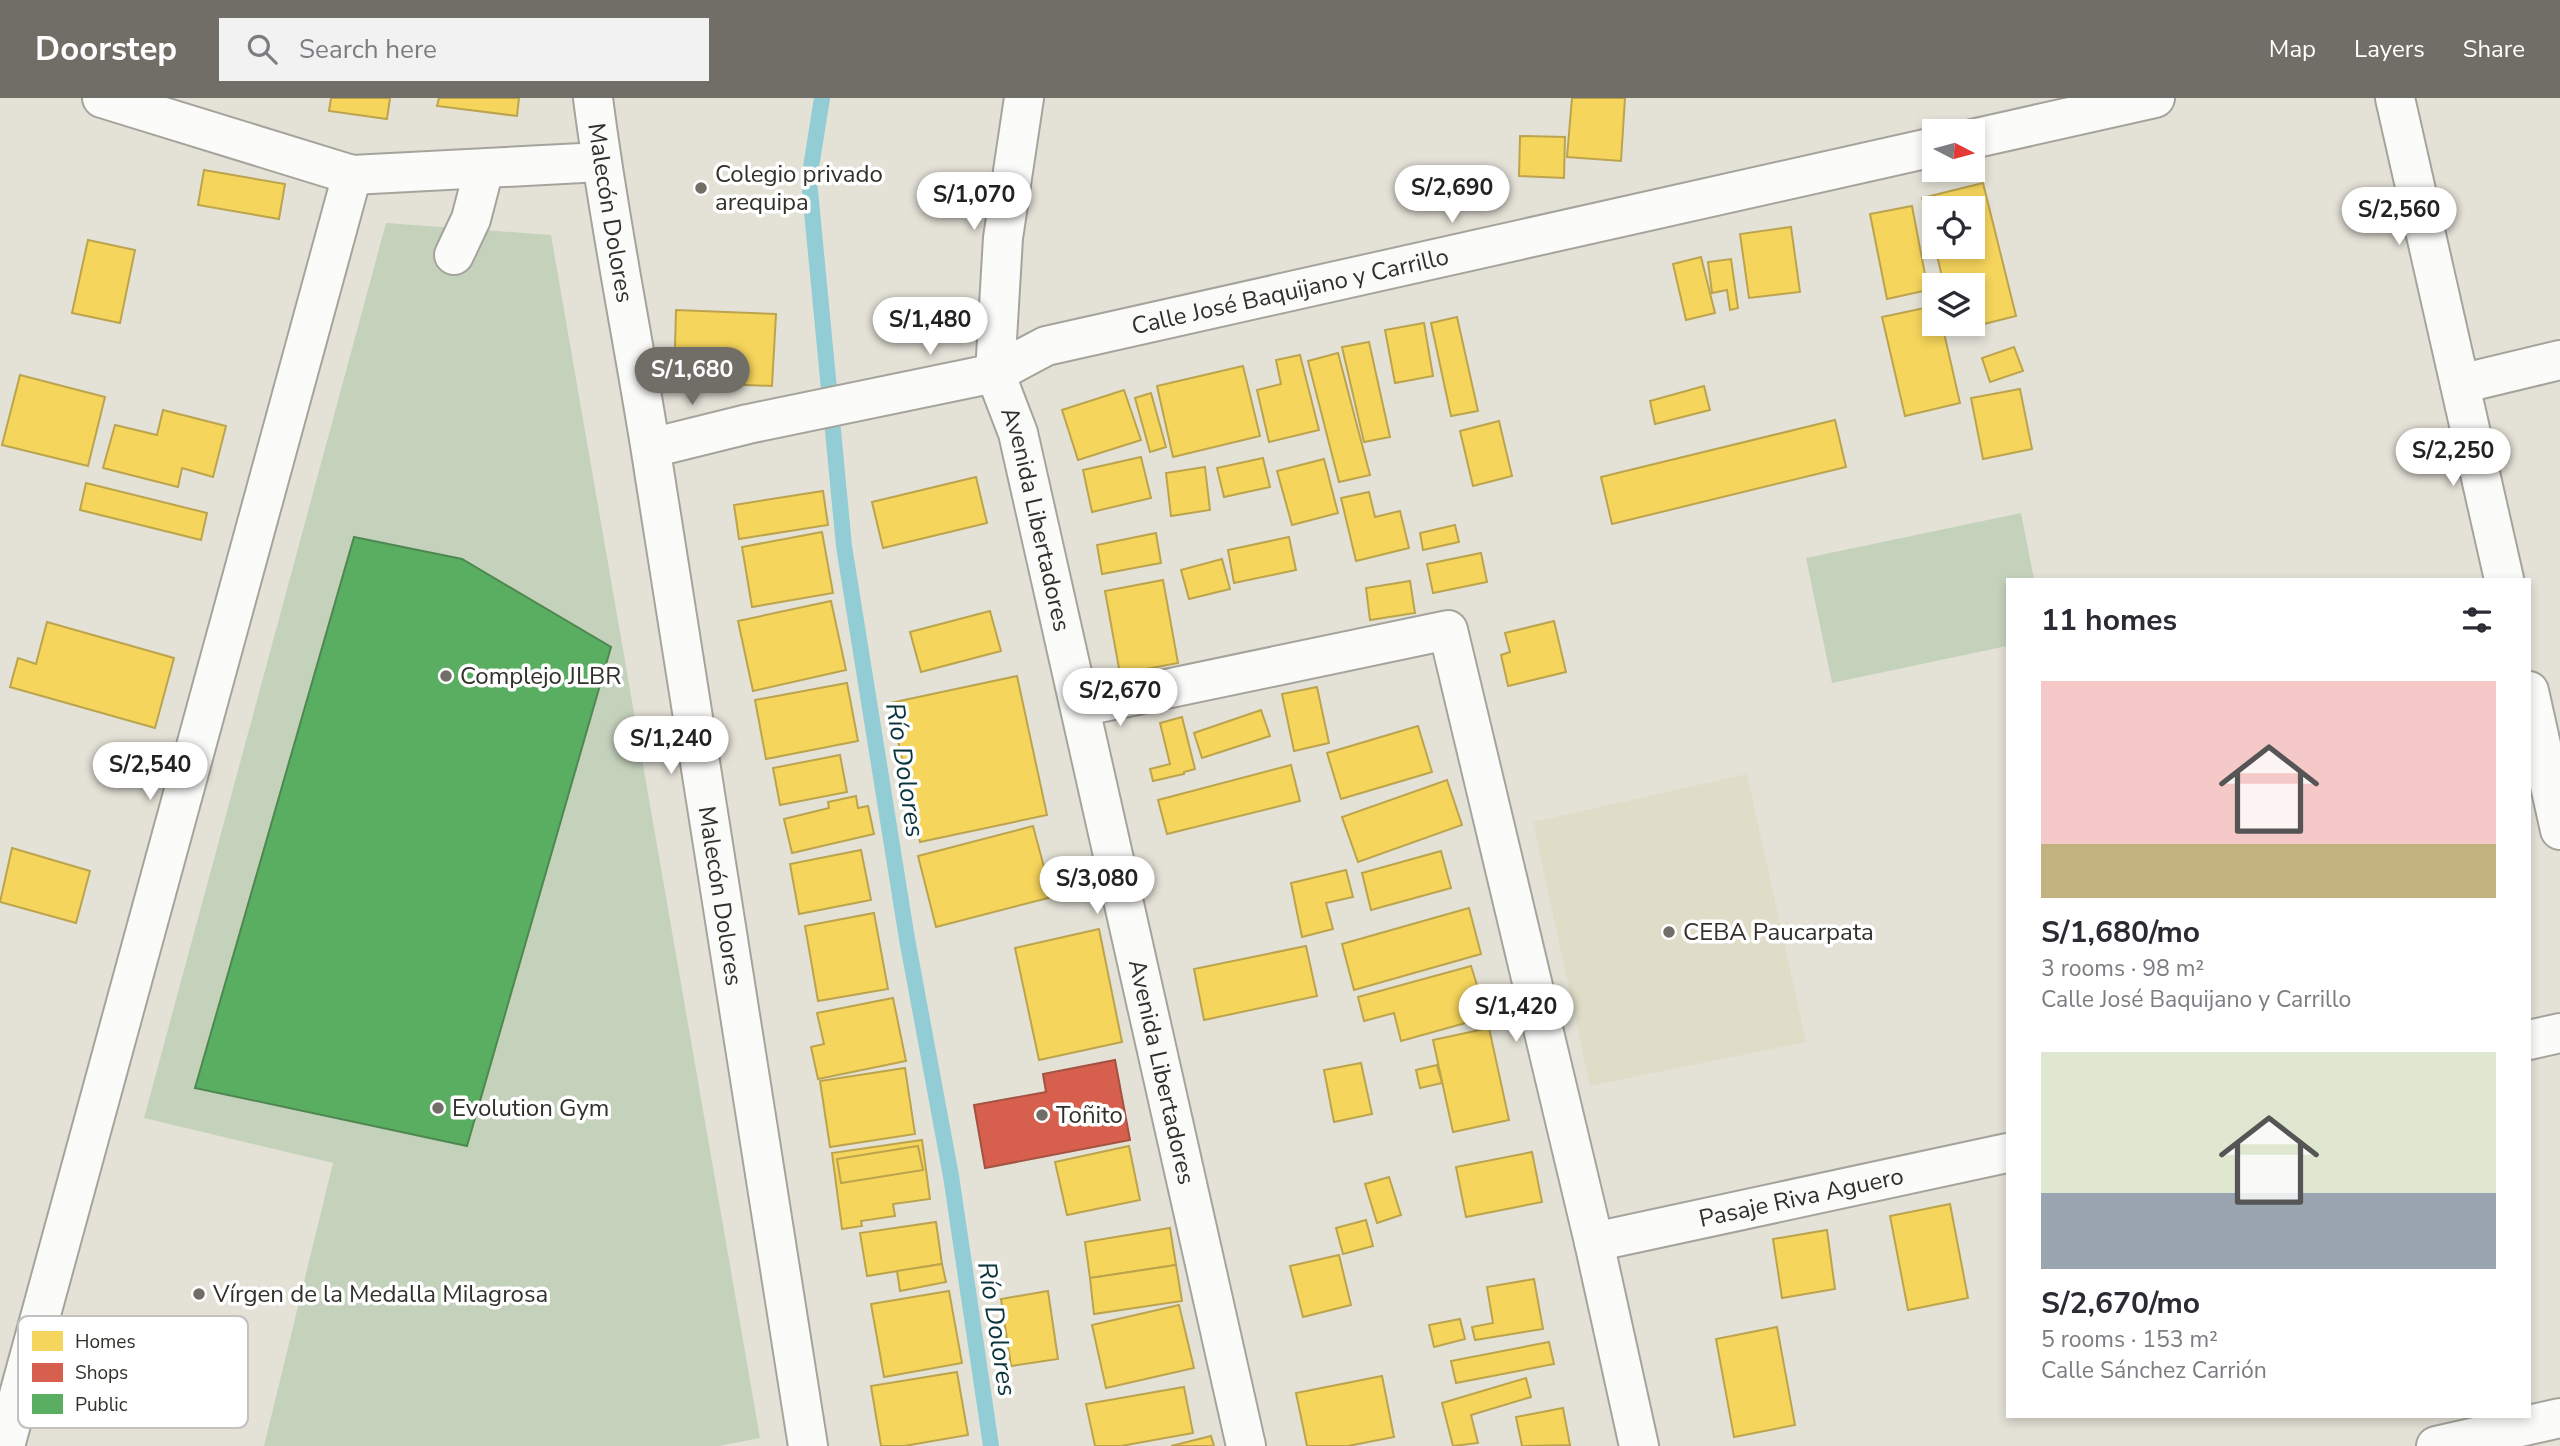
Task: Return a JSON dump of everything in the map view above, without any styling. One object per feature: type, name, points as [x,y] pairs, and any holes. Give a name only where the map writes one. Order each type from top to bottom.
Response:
[{"type":"street","points":[[102,98],[352,175],[601,162]]},
{"type":"street","name":"Malecón Dolores","points":[[593,98],[601,162],[651,448],[808,1446]]},
{"type":"street","points":[[995,373],[1003,238],[1024,98]]},
{"type":"street","points":[[1985,136],[2155,98]]},
{"type":"street","points":[[2395,98],[2504,578]]},
{"type":"street","name":"Calle José Baquijano y Carrillo","points":[[651,448],[748,424],[995,373],[1046,346],[1922,151]]},
{"type":"street","points":[[454,255],[471,219],[484,169]]},
{"type":"street","points":[[38,1316],[352,175]]},
{"type":"street","points":[[2460,384],[2560,360]]},
{"type":"street","name":"Avenida Libertadores","points":[[995,373],[1017,433],[1246,1446]]},
{"type":"street","points":[[1080,706],[1448,630],[1594,1242],[1639,1446]]},
{"type":"street","points":[[2531,700],[2560,830]]},
{"type":"street","points":[[2531,1039],[2560,1032]]},
{"type":"street","name":"Pasaje Riva Aguero","points":[[1594,1242],[2006,1153]]},
{"type":"street","points":[[2,1446],[18,1388]]},
{"type":"street","points":[[2436,1446],[2560,1418]]},
{"type":"shaded area","name":"CEBA Paucarpata","points":[[1747,774],[1806,1042],[1590,1086],[1533,822]]},
{"type":"green space","name":"Complejo JLBR","points":[[386,223],[551,235],[760,1438],[719,1446],[264,1446],[333,1163],[144,1118]]},
{"type":"green space","points":[[2021,513],[2034,578],[2006,578],[2006,646],[1832,683],[1806,558]]},
{"type":"building: Homes","points":[[331,98],[390,98],[387,119],[329,111]]},
{"type":"building: Homes","points":[[439,98],[519,98],[517,116],[437,106]]},
{"type":"building: Homes","points":[[1572,98],[1625,98],[1621,161],[1567,157]]},
{"type":"building: Homes","points":[[1520,136],[1565,137],[1564,178],[1519,176]]},
{"type":"building: Homes","points":[[204,170],[285,184],[279,219],[198,205]]},
{"type":"building: Homes","points":[[1983,183],[2016,316],[1985,324],[1985,273],[1941,273],[1938,259],[1985,259],[1985,196],[1930,196]]},
{"type":"building: Homes","points":[[1912,206],[1925,273],[1922,273],[1922,291],[1887,299],[1870,214]]},
{"type":"building: Homes","points":[[1791,227],[1800,292],[1749,298],[1740,234]]},
{"type":"building: Homes","points":[[88,240],[135,250],[120,323],[72,313]]},
{"type":"building: Homes","points":[[1701,257],[1715,313],[1686,320],[1673,264]]},
{"type":"building: Homes","points":[[1731,259],[1738,308],[1730,310],[1727,290],[1712,293],[1708,262]]},
{"type":"building: Homes","points":[[1922,309],[1922,336],[1945,336],[1960,403],[1905,416],[1882,317]]},
{"type":"building: Homes","points":[[676,310],[776,314],[772,386],[674,382]]},
{"type":"building: Homes","points":[[1457,317],[1478,411],[1451,416],[1431,323]]},
{"type":"building: Homes","points":[[1424,323],[1433,376],[1395,383],[1385,330]]},
{"type":"building: Homes","points":[[1369,342],[1390,437],[1364,442],[1342,347]]},
{"type":"building: Homes","points":[[2014,347],[2023,371],[1990,382],[1982,358]]},
{"type":"building: Homes","points":[[1338,353],[1370,475],[1339,482],[1308,361]]},
{"type":"building: Homes","points":[[1300,355],[1319,430],[1269,442],[1257,390],[1281,384],[1276,360]]},
{"type":"building: Homes","points":[[1243,366],[1260,436],[1173,457],[1157,386]]},
{"type":"building: Homes","points":[[20,375],[105,397],[88,466],[2,445]]},
{"type":"building: Homes","points":[[1704,386],[1710,410],[1655,424],[1650,401]]},
{"type":"building: Homes","points":[[2020,389],[2032,449],[1983,459],[1971,398]]},
{"type":"building: Homes","points":[[1124,390],[1141,440],[1078,460],[1062,410]]},
{"type":"building: Homes","points":[[1151,393],[1166,447],[1150,452],[1135,398]]},
{"type":"building: Homes","points":[[163,410],[226,426],[213,477],[182,468],[178,487],[103,468],[115,425],[157,435]]},
{"type":"building: Homes","points":[[1835,420],[1846,467],[1612,524],[1601,477]]},
{"type":"building: Homes","points":[[1499,421],[1512,476],[1473,486],[1460,431]]},
{"type":"building: Homes","points":[[1141,457],[1151,498],[1092,512],[1083,470]]},
{"type":"building: Homes","points":[[1263,458],[1270,487],[1224,497],[1217,468]]},
{"type":"building: Homes","points":[[1324,459],[1338,513],[1292,525],[1277,471]]},
{"type":"building: Homes","points":[[1205,467],[1210,510],[1171,516],[1166,473]]},
{"type":"building: Homes","points":[[976,477],[987,523],[883,548],[872,502]]},
{"type":"building: Homes","points":[[86,483],[207,513],[201,540],[80,510]]},
{"type":"building: Homes","points":[[823,491],[828,525],[739,539],[734,505]]},
{"type":"building: Homes","points":[[1369,492],[1375,517],[1400,511],[1409,548],[1356,561],[1341,498]]},
{"type":"building: Homes","points":[[1455,525],[1459,542],[1423,550],[1420,533]]},
{"type":"building: Homes","points":[[822,532],[833,593],[752,607],[742,547]]},
{"type":"building: Homes","points":[[1156,533],[1161,563],[1102,574],[1097,545]]},
{"type":"building: Homes","points":[[1289,537],[1296,570],[1234,583],[1228,550]]},
{"type":"building: Homes","points":[[1481,553],[1487,582],[1433,593],[1427,564]]},
{"type":"building: Homes","points":[[1222,559],[1230,589],[1189,599],[1181,570]]},
{"type":"building: Homes","points":[[1163,580],[1178,663],[1120,674],[1105,591]]},
{"type":"building: Homes","points":[[1410,581],[1415,613],[1370,620],[1366,588]]},
{"type":"building: Homes","points":[[831,601],[846,670],[753,691],[738,621]]},
{"type":"building: Homes","points":[[990,611],[1001,651],[921,672],[910,632]]},
{"type":"building: Homes","points":[[1554,621],[1566,672],[1508,686],[1501,655],[1510,652],[1505,633]]},
{"type":"building: Homes","points":[[47,622],[174,658],[155,728],[10,687],[18,658],[36,664]]},
{"type":"building: Homes","points":[[1017,676],[1047,815],[920,842],[890,703]]},
{"type":"building: Homes","points":[[847,683],[858,741],[766,759],[755,700]]},
{"type":"building: Homes","points":[[1317,687],[1329,743],[1294,751],[1282,694]]},
{"type":"building: Homes","points":[[1261,710],[1270,736],[1202,758],[1194,733]]},
{"type":"building: Homes","points":[[1182,717],[1195,769],[1153,781],[1150,769],[1170,764],[1160,723]]},
{"type":"building: Homes","points":[[1418,726],[1432,772],[1341,799],[1327,753]]},
{"type":"building: Homes","points":[[840,755],[847,792],[780,805],[773,768]]},
{"type":"building: Homes","points":[[1291,765],[1300,801],[1167,834],[1158,800]]},
{"type":"building: Homes","points":[[1447,780],[1462,825],[1358,862],[1342,817]]},
{"type":"building: Homes","points":[[856,796],[858,808],[868,806],[874,834],[792,853],[784,819],[829,808],[828,802]]},
{"type":"building: Homes","points":[[1033,826],[1052,897],[936,927],[918,856]]},
{"type":"building: Homes","points":[[12,848],[90,871],[76,923],[0,902]]},
{"type":"building: Homes","points":[[861,850],[871,900],[799,914],[790,864]]},
{"type":"building: Homes","points":[[1441,851],[1451,888],[1371,910],[1362,873]]},
{"type":"building: Homes","points":[[1346,870],[1353,897],[1326,903],[1333,929],[1302,937],[1291,883]]},
{"type":"building: Homes","points":[[1469,908],[1481,954],[1354,990],[1342,944]]},
{"type":"building: Homes","points":[[874,913],[888,989],[818,1001],[805,926]]},
{"type":"building: Homes","points":[[1099,929],[1122,1042],[1039,1060],[1015,948]]},
{"type":"building: Homes","points":[[1306,946],[1317,996],[1204,1020],[1194,969]]},
{"type":"building: Homes","points":[[1471,966],[1487,1017],[1401,1041],[1394,1013],[1364,1021],[1358,997]]},
{"type":"building: Homes","points":[[893,998],[906,1061],[818,1079],[811,1047],[824,1044],[817,1013]]},
{"type":"building: Homes","points":[[1489,1028],[1509,1120],[1453,1132],[1433,1040]]},
{"type":"building: Homes","points":[[1361,1063],[1372,1114],[1334,1122],[1324,1070]]},
{"type":"building: Homes","points":[[1437,1065],[1442,1083],[1420,1088],[1416,1070]]},
{"type":"building: Homes","points":[[905,1068],[915,1134],[830,1147],[820,1081]]},
{"type":"building: Homes","points":[[922,1140],[930,1199],[893,1204],[895,1216],[861,1221],[862,1226],[842,1229],[832,1153]]},
{"type":"building: Homes","points":[[918,1146],[923,1170],[841,1183],[837,1159]]},
{"type":"building: Homes","points":[[1129,1146],[1140,1200],[1067,1215],[1055,1162]]},
{"type":"building: Homes","points":[[1532,1152],[1542,1202],[1466,1217],[1456,1167]]},
{"type":"building: Homes","points":[[1389,1177],[1401,1215],[1377,1223],[1365,1184]]},
{"type":"building: Homes","points":[[1950,1204],[1968,1298],[1908,1310],[1890,1216]]},
{"type":"building: Homes","points":[[1366,1220],[1373,1246],[1343,1254],[1336,1228]]},
{"type":"building: Homes","points":[[936,1222],[942,1264],[867,1276],[860,1233]]},
{"type":"building: Homes","points":[[1170,1228],[1176,1265],[1090,1278],[1085,1242]]},
{"type":"building: Homes","points":[[1827,1230],[1835,1289],[1782,1298],[1773,1239]]},
{"type":"building: Homes","points":[[1339,1255],[1351,1305],[1303,1317],[1290,1266]]},
{"type":"building: Homes","points":[[942,1264],[946,1282],[900,1291],[897,1271]]},
{"type":"building: Homes","points":[[1176,1265],[1182,1301],[1094,1314],[1090,1278]]},
{"type":"building: Homes","points":[[1534,1279],[1543,1329],[1475,1340],[1472,1327],[1493,1323],[1487,1287]]},
{"type":"building: Homes","points":[[949,1291],[962,1363],[884,1377],[871,1304]]},
{"type":"building: Homes","points":[[1048,1291],[1058,1359],[1011,1366],[1001,1299]]},
{"type":"building: Homes","points":[[1179,1305],[1194,1368],[1106,1388],[1092,1325]]},
{"type":"building: Homes","points":[[1460,1319],[1465,1339],[1434,1347],[1429,1325]]},
{"type":"building: Homes","points":[[1777,1327],[1795,1425],[1734,1437],[1716,1339]]},
{"type":"building: Homes","points":[[1549,1342],[1554,1364],[1456,1383],[1451,1361]]},
{"type":"building: Homes","points":[[957,1372],[968,1435],[904,1446],[881,1446],[871,1386]]},
{"type":"building: Homes","points":[[1382,1376],[1394,1437],[1348,1446],[1307,1446],[1296,1393]]},
{"type":"building: Homes","points":[[1526,1378],[1531,1397],[1471,1415],[1478,1443],[1453,1446],[1442,1403]]},
{"type":"building: Homes","points":[[1184,1387],[1193,1433],[1121,1446],[1095,1446],[1086,1404]]},
{"type":"building: Homes","points":[[1563,1408],[1570,1445],[1522,1446],[1516,1417]]},
{"type":"building: Homes","points":[[1211,1436],[1214,1446],[1171,1446]]},
{"type":"building: Shops","points":[[1115,1060],[1130,1140],[985,1168],[974,1105],[1046,1092],[1043,1074]]},
{"type":"building: Public","points":[[354,537],[462,559],[611,647],[467,1146],[195,1088]]},
{"type":"waterway","name":"Río Dolores","points":[[822,98],[809,180],[844,546],[907,939],[951,1176],[991,1446]]},
{"type":"place","name":"Colegio privado arequipa","points":[[701,188]]},
{"type":"place","name":"Complejo JLBR","points":[[446,676]]},
{"type":"place","name":"CEBA Paucarpata","points":[[1669,932]]},
{"type":"place","name":"Evolution Gym","points":[[438,1108]]},
{"type":"place","name":"Toñito","points":[[1042,1115]]},
{"type":"place","name":"Vírgen de la Medalla Milagrosa","points":[[199,1294]]}]
